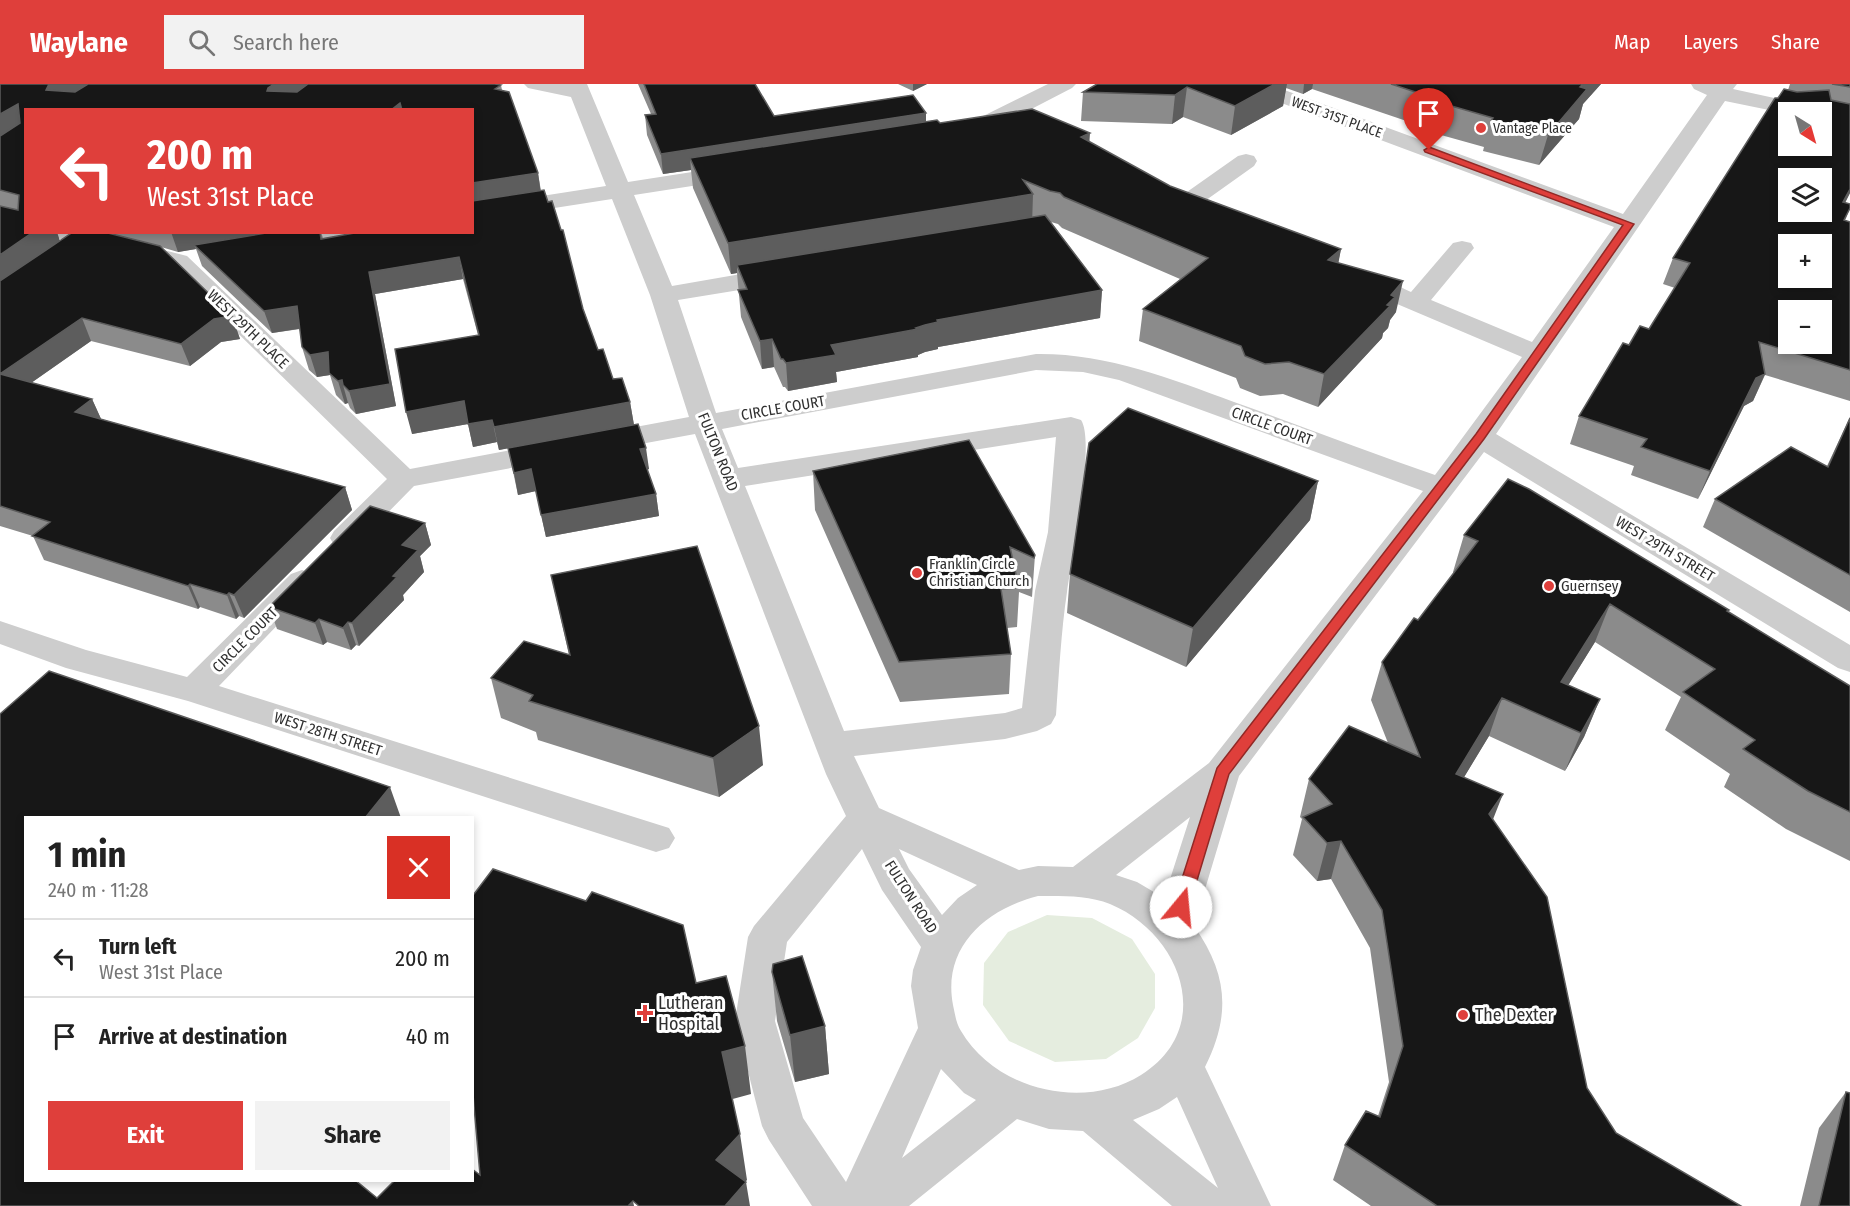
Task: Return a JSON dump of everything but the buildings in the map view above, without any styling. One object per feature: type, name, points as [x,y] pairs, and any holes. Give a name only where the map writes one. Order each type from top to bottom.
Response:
[{"type":"street","points":[[535,84],[577,88]]},
{"type":"street","points":[[945,139],[957,137],[986,124],[1065,84]]},
{"type":"street","name":"WEST 31ST PLACE","points":[[1248,84],[1629,224]]},
{"type":"street","points":[[1082,881],[1222,772],[1480,437],[1629,224],[1715,87],[1778,104]]},
{"type":"street","name":"FULTON ROAD","points":[[577,88],[663,295],[705,422],[844,774],[895,879],[941,944]]},
{"type":"street","points":[[1239,227],[1185,204],[1246,161]]},
{"type":"street","points":[[474,214],[756,169]]},
{"type":"street","points":[[57,258],[81,234]]},
{"type":"street","name":"WEST 29TH PLACE","points":[[81,234],[178,261],[404,479]]},
{"type":"street","points":[[256,249],[345,234]]},
{"type":"street","points":[[1415,303],[1462,248]]},
{"type":"street","points":[[178,261],[212,256]]},
{"type":"street","points":[[1338,270],[1537,354]]},
{"type":"street","points":[[663,295],[804,271]]},
{"type":"street","name":"CIRCLE COURT","points":[[194,691],[404,479],[1036,362],[1062,361],[1090,365],[1144,379],[1441,487]]},
{"type":"street","points":[[729,479],[1071,426],[1070,464],[1063,532],[1051,591],[1039,715],[1025,722],[1005,726],[834,745]]},
{"type":"street","name":"WEST 29TH STREET","points":[[1480,437],[1850,660]]},
{"type":"street","name":"WEST 28TH STREET","points":[[0,632],[67,670],[194,691],[656,838]]},
{"type":"street","points":[[1174,928],[1222,772]]},
{"type":"street","points":[[837,1206],[784,1126],[755,1021],[768,937],[866,818],[1017,886]]},
{"type":"street","points":[[1038,881],[1082,881],[1124,893],[1159,915],[1174,928],[1186,944],[1202,978],[1204,1015],[1193,1051],[1168,1081],[1133,1102],[1092,1112],[1050,1111],[1010,1099],[974,1077],[948,1048],[932,1013],[930,977],[941,944],[964,914],[997,893],[1038,881]]},
{"type":"street","points":[[858,1206],[938,1029]]},
{"type":"street","points":[[1183,1065],[1249,1206]]},
{"type":"street","points":[[875,1206],[1010,1099]]},
{"type":"street","points":[[1092,1112],[1206,1206]]},
{"type":"shaded area","points":[[1047,915],[1092,918],[1132,939],[1155,974],[1155,1008],[1138,1038],[1106,1059],[1055,1062],[1009,1041],[983,1005],[984,963],[1008,932]]},
{"type":"place","name":"Vantage Place","points":[[1481,128]]},
{"type":"place","name":"Franklin Circle Christian Church","points":[[917,573]]},
{"type":"place","name":"Guernsey","points":[[1549,586]]},
{"type":"place","name":"Lutheran Hospital","points":[[645,1013]]},
{"type":"place","name":"The Dexter","points":[[1463,1015]]},
{"type":"route","points":[[1181,907],[1222,772],[1480,437],[1629,224],[1429,150]]}]
